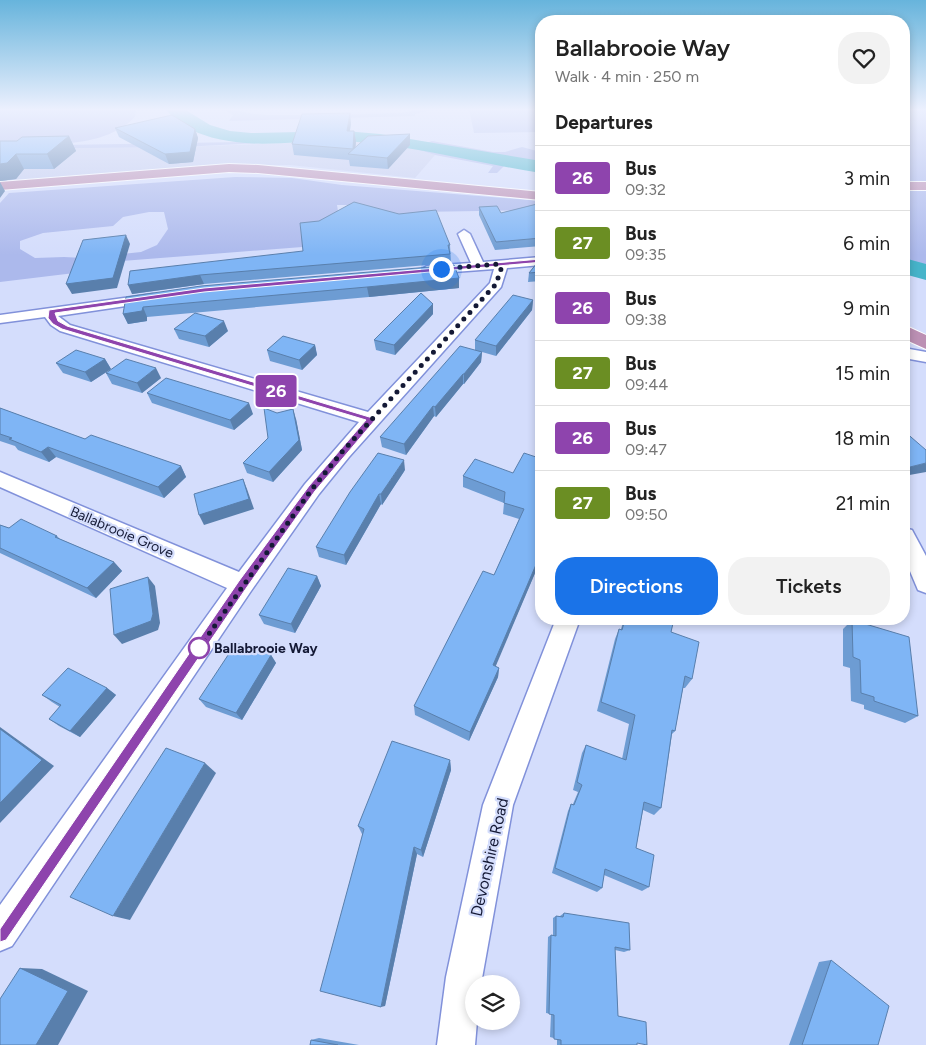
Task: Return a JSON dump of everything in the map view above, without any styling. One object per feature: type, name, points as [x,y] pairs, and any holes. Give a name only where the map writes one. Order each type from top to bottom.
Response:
[{"type":"highway","points":[[0,186],[244,168],[283,170],[535,195]]},
{"type":"highway","points":[[910,186],[926,186]]},
{"type":"highway","points":[[910,334],[926,343]]},
{"type":"street","points":[[464,234],[480,266]]},
{"type":"street","points":[[412,272],[535,261]]},
{"type":"street","points":[[0,934],[243,584],[312,489],[371,419],[496,284],[501,269],[499,264]]},
{"type":"street","points":[[0,319],[166,296]]},
{"type":"street","points":[[52,312],[51,316],[65,328],[371,419]]},
{"type":"street","points":[[910,354],[926,357]]},
{"type":"street","name":"Ballabrooie Grove","points":[[0,479],[243,584]]},
{"type":"street","points":[[910,547],[926,583]]},
{"type":"street","name":"Devonshire Road","points":[[456,1045],[464,977],[498,805],[566,625]]},
{"type":"shaded area","points":[[0,158],[433,158],[415,178],[290,165],[224,165],[0,182]]},
{"type":"shaded area","points":[[450,158],[474,158],[506,164],[497,173],[488,173],[493,166]]},
{"type":"shaded area","points":[[504,158],[535,158],[535,164]]},
{"type":"shaded area","points":[[910,158],[926,158],[926,182],[910,182]]},
{"type":"shaded area","points":[[235,177],[292,178],[342,185],[535,201],[535,210],[417,212],[409,216],[352,205],[337,205],[340,223],[328,245],[96,263],[91,271],[0,282],[0,203],[9,193]],"holes":[[[149,212],[164,212],[168,229],[157,245],[141,252],[84,258],[35,258],[20,249],[20,241],[43,233],[113,226],[123,217]]]},
{"type":"shaded area","points":[[910,191],[926,191],[926,274],[910,269]]},
{"type":"building","points":[[0,158],[12,158],[7,163],[0,164]]},
{"type":"building","points":[[354,202],[399,214],[436,210],[450,245],[448,245],[450,254],[200,275],[128,285],[130,271],[303,251],[300,223],[319,221]]},
{"type":"building","points":[[535,204],[535,239],[496,242],[479,207],[497,206],[501,213]]},
{"type":"building","points":[[126,235],[113,278],[66,284],[83,240]]},
{"type":"building","points":[[454,265],[459,278],[143,307],[142,311],[123,314],[126,297],[201,286]]},
{"type":"building","points":[[535,266],[535,272],[529,273]]},
{"type":"building","points":[[421,293],[433,304],[394,345],[374,340]]},
{"type":"building","points":[[513,295],[533,300],[496,346],[475,340]]},
{"type":"building","points":[[195,313],[224,321],[205,336],[174,329]]},
{"type":"building","points":[[283,336],[315,345],[299,360],[267,350]]},
{"type":"building","points":[[460,346],[482,352],[435,407],[433,406],[404,444],[380,437]]},
{"type":"building","points":[[76,350],[105,359],[85,372],[56,363]]},
{"type":"building","points":[[126,359],[156,368],[137,383],[106,373]]},
{"type":"building","points":[[166,378],[249,403],[230,420],[147,393]]},
{"type":"building","points":[[0,408],[85,439],[91,435],[181,466],[158,487],[48,447],[41,452],[0,434]]},
{"type":"building","points":[[264,408],[277,413],[293,409],[299,440],[269,472],[243,463],[268,438]]},
{"type":"building","points":[[910,436],[926,450],[926,463],[910,467]]},
{"type":"building","points":[[378,453],[404,460],[381,494],[379,494],[344,555],[316,547],[350,492]]},
{"type":"building","points":[[524,453],[535,457],[535,567],[493,665],[499,668],[470,732],[414,706],[483,571],[494,575],[524,509],[504,503],[505,492],[463,476],[475,459],[513,473]]},
{"type":"building","points":[[243,479],[249,499],[199,515],[194,494]]},
{"type":"building","points":[[21,519],[57,536],[55,537],[114,562],[87,588],[0,548],[0,525],[9,528]]},
{"type":"building","points":[[288,568],[317,576],[291,624],[259,615]]},
{"type":"building","points":[[148,577],[153,614],[151,621],[114,635],[110,589]]},
{"type":"building","points":[[623,625],[673,625],[671,632],[699,642],[692,679],[685,676],[675,731],[672,730],[661,808],[644,802],[636,848],[654,855],[649,887],[605,869],[602,888],[555,868],[571,804],[574,805],[582,785],[577,782],[586,745],[626,760],[635,715],[601,702],[619,629],[622,630]]},
{"type":"building","points":[[852,625],[869,625],[909,637],[918,716],[874,701],[874,697],[861,693],[860,660],[853,657]]},
{"type":"building","points":[[236,643],[271,655],[236,713],[199,699]]},
{"type":"building","points":[[68,668],[107,688],[70,731],[49,719],[61,705],[42,695]]},
{"type":"building","points":[[0,729],[42,760],[0,803]]},
{"type":"building","points":[[392,741],[450,760],[421,850],[414,847],[381,1007],[320,991],[364,829],[358,826]]},
{"type":"building","points":[[166,748],[205,763],[113,916],[70,897]]},
{"type":"building","points":[[564,913],[629,923],[630,950],[615,947],[618,1016],[646,1022],[647,1045],[637,1043],[637,1045],[561,1045],[561,1040],[554,1039],[554,1015],[549,1014],[551,935],[556,936],[556,916],[563,917]]},
{"type":"building","points":[[831,960],[889,1006],[878,1045],[802,1045]]},
{"type":"building","points":[[20,968],[68,991],[36,1045],[0,1045],[0,999]]},
{"type":"building","points":[[311,1040],[338,1045],[310,1045]]},
{"type":"waterway","points":[[488,158],[535,166]]},
{"type":"waterway","points":[[910,268],[926,272]]},
{"type":"bus line","name":"26","points":[[0,934],[243,584],[312,489],[371,419],[65,328],[51,316],[52,312],[204,290],[535,262]]},
{"type":"place","name":"Ballabrooie Way","points":[[199,648]]},
{"type":"route","points":[[199,648],[312,489],[342,452],[496,284],[501,269],[499,264],[441,269]]}]
